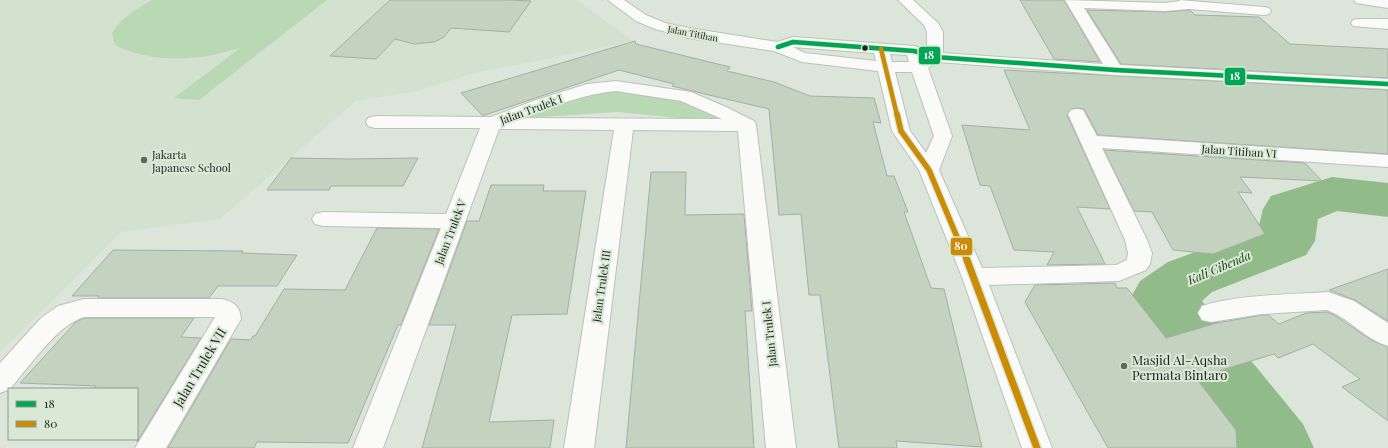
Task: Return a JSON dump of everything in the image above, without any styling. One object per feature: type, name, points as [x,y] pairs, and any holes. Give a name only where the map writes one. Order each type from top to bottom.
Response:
[{"type":"street","name":"Jalan Titihan","points":[[615,0],[641,18],[660,26],[689,33],[778,47],[802,57],[885,67],[916,59]]},
{"type":"street","points":[[905,0],[932,23],[935,32],[935,57]]},
{"type":"street","points":[[1361,0],[1388,4]]},
{"type":"street","points":[[1073,1],[1115,70]]},
{"type":"street","points":[[1073,1],[1165,8],[1188,3],[1264,11]]},
{"type":"street","points":[[1358,23],[1388,24]]},
{"type":"street","name":"Jalan Titihan","points":[[778,47],[793,42],[881,49],[916,59]]},
{"type":"street","points":[[881,49],[901,131],[929,170],[974,277],[1037,448]]},
{"type":"street","points":[[929,170],[943,136],[916,59],[935,57],[1115,70],[1388,84]]},
{"type":"street","name":"Jalan Trulek I","points":[[490,124],[542,104],[593,88],[616,86],[685,96],[720,111],[747,125]]},
{"type":"street","points":[[974,277],[1119,272],[1138,264],[1140,253],[1136,240],[1091,141],[1077,114]]},
{"type":"street","points":[[374,122],[490,124]]},
{"type":"street","name":"Jalan Trulek I","points":[[490,124],[747,125]]},
{"type":"street","name":"Jalan Trulek V","points":[[368,448],[490,124]]},
{"type":"street","name":"Jalan Trulek III","points":[[579,448],[624,124]]},
{"type":"street","name":"Jalan Trulek I","points":[[747,125],[781,448]]},
{"type":"street","name":"Jalan Titihan VI","points":[[1091,141],[1388,161]]},
{"type":"street","points":[[323,219],[454,220]]},
{"type":"street","points":[[1211,313],[1262,305],[1328,301],[1345,307],[1388,336]]},
{"type":"street","name":"Jalan Trulek VII","points":[[0,382],[50,325],[68,313],[84,308],[222,308],[228,312],[228,319],[150,448]]},
{"type":"shaded area","name":"Jakarta Japanese School","points":[[0,0],[577,0],[633,41],[474,73],[418,91],[356,101],[220,219],[121,232],[0,352]]},
{"type":"green space","points":[[152,0],[327,0],[199,100],[174,98],[240,48],[201,57],[162,58],[138,54],[115,45],[112,33],[120,22]]},
{"type":"green space","points":[[598,88],[688,99],[747,125],[618,112],[497,120]]},
{"type":"building","points":[[390,0],[531,1],[509,32],[451,28],[444,37],[434,42],[414,44],[395,39],[376,59],[330,56]]},
{"type":"building","points":[[1020,0],[1064,0],[1100,62],[1054,59]]},
{"type":"building","points":[[1087,10],[1165,12],[1189,10],[1195,15],[1259,17],[1290,44],[1388,49],[1388,78],[1121,64]]},
{"type":"building","points":[[635,41],[636,44],[730,67],[727,71],[774,82],[810,96],[874,98],[881,123],[873,122],[887,176],[894,176],[908,212],[904,212],[931,288],[944,289],[982,447],[896,441],[897,448],[839,448],[820,295],[809,295],[801,214],[779,215],[769,109],[672,86],[674,84],[619,70],[485,115],[482,115],[461,93]]},
{"type":"building","points":[[1004,70],[1388,90],[1388,154],[1098,135],[1084,109],[1071,109],[1067,115],[1110,209],[1077,207],[1105,264],[1047,265],[1054,252],[1014,250],[990,186],[980,185],[962,125],[1030,130]]},
{"type":"building","points":[[1104,150],[1305,163],[1322,181],[1240,177],[1252,193],[1238,192],[1265,234],[1213,254],[1173,250],[1152,212],[1134,211]]},
{"type":"building","points":[[291,158],[418,158],[403,186],[331,186],[329,190],[267,190]]},
{"type":"building","points":[[651,172],[686,172],[685,215],[744,214],[752,311],[745,311],[754,448],[626,448]]},
{"type":"building","points":[[491,185],[544,185],[543,191],[586,191],[567,314],[512,315],[489,422],[554,420],[550,448],[422,448],[456,325],[429,325],[467,221],[479,221]]},
{"type":"building","points":[[377,228],[439,229],[401,325],[398,325],[348,443],[257,442],[254,448],[168,448],[231,339],[251,340],[284,289],[345,290]]},
{"type":"building","points":[[113,250],[243,251],[241,253],[297,255],[277,286],[218,286],[209,298],[98,298],[99,296],[72,296]]},
{"type":"building","points":[[1388,269],[1388,321],[1355,300],[1329,290]]},
{"type":"building","name":"Masjid Al-Aqsha Permata Bintaro","points":[[1115,283],[1117,288],[1127,288],[1166,338],[1217,323],[1262,315],[1268,315],[1279,324],[1306,313],[1327,312],[1334,315],[1371,340],[1388,347],[1388,421],[1342,387],[1360,379],[1313,344],[1278,358],[1274,354],[1196,378],[1236,430],[1237,448],[1108,448],[1025,302],[1035,285]]},
{"type":"building","points":[[84,318],[194,318],[181,337],[201,338],[137,442],[138,388],[95,388],[96,386],[20,383],[75,323]]},
{"type":"waterway","name":"Kali Cibenda","points":[[1275,448],[1163,297],[1190,277],[1285,241],[1291,209],[1332,194],[1388,200]]},
{"type":"transit line","name":"18","points":[[778,47],[793,42],[914,51],[935,57],[1115,70],[1388,84]]},
{"type":"transit line","name":"80","points":[[881,49],[901,131],[929,170],[974,277],[1037,448]]},
{"type":"place","name":"Jakarta Japanese School","points":[[144,160]]},
{"type":"place","name":"Masjid Al-Aqsha Permata Bintaro","points":[[1124,366]]}]
